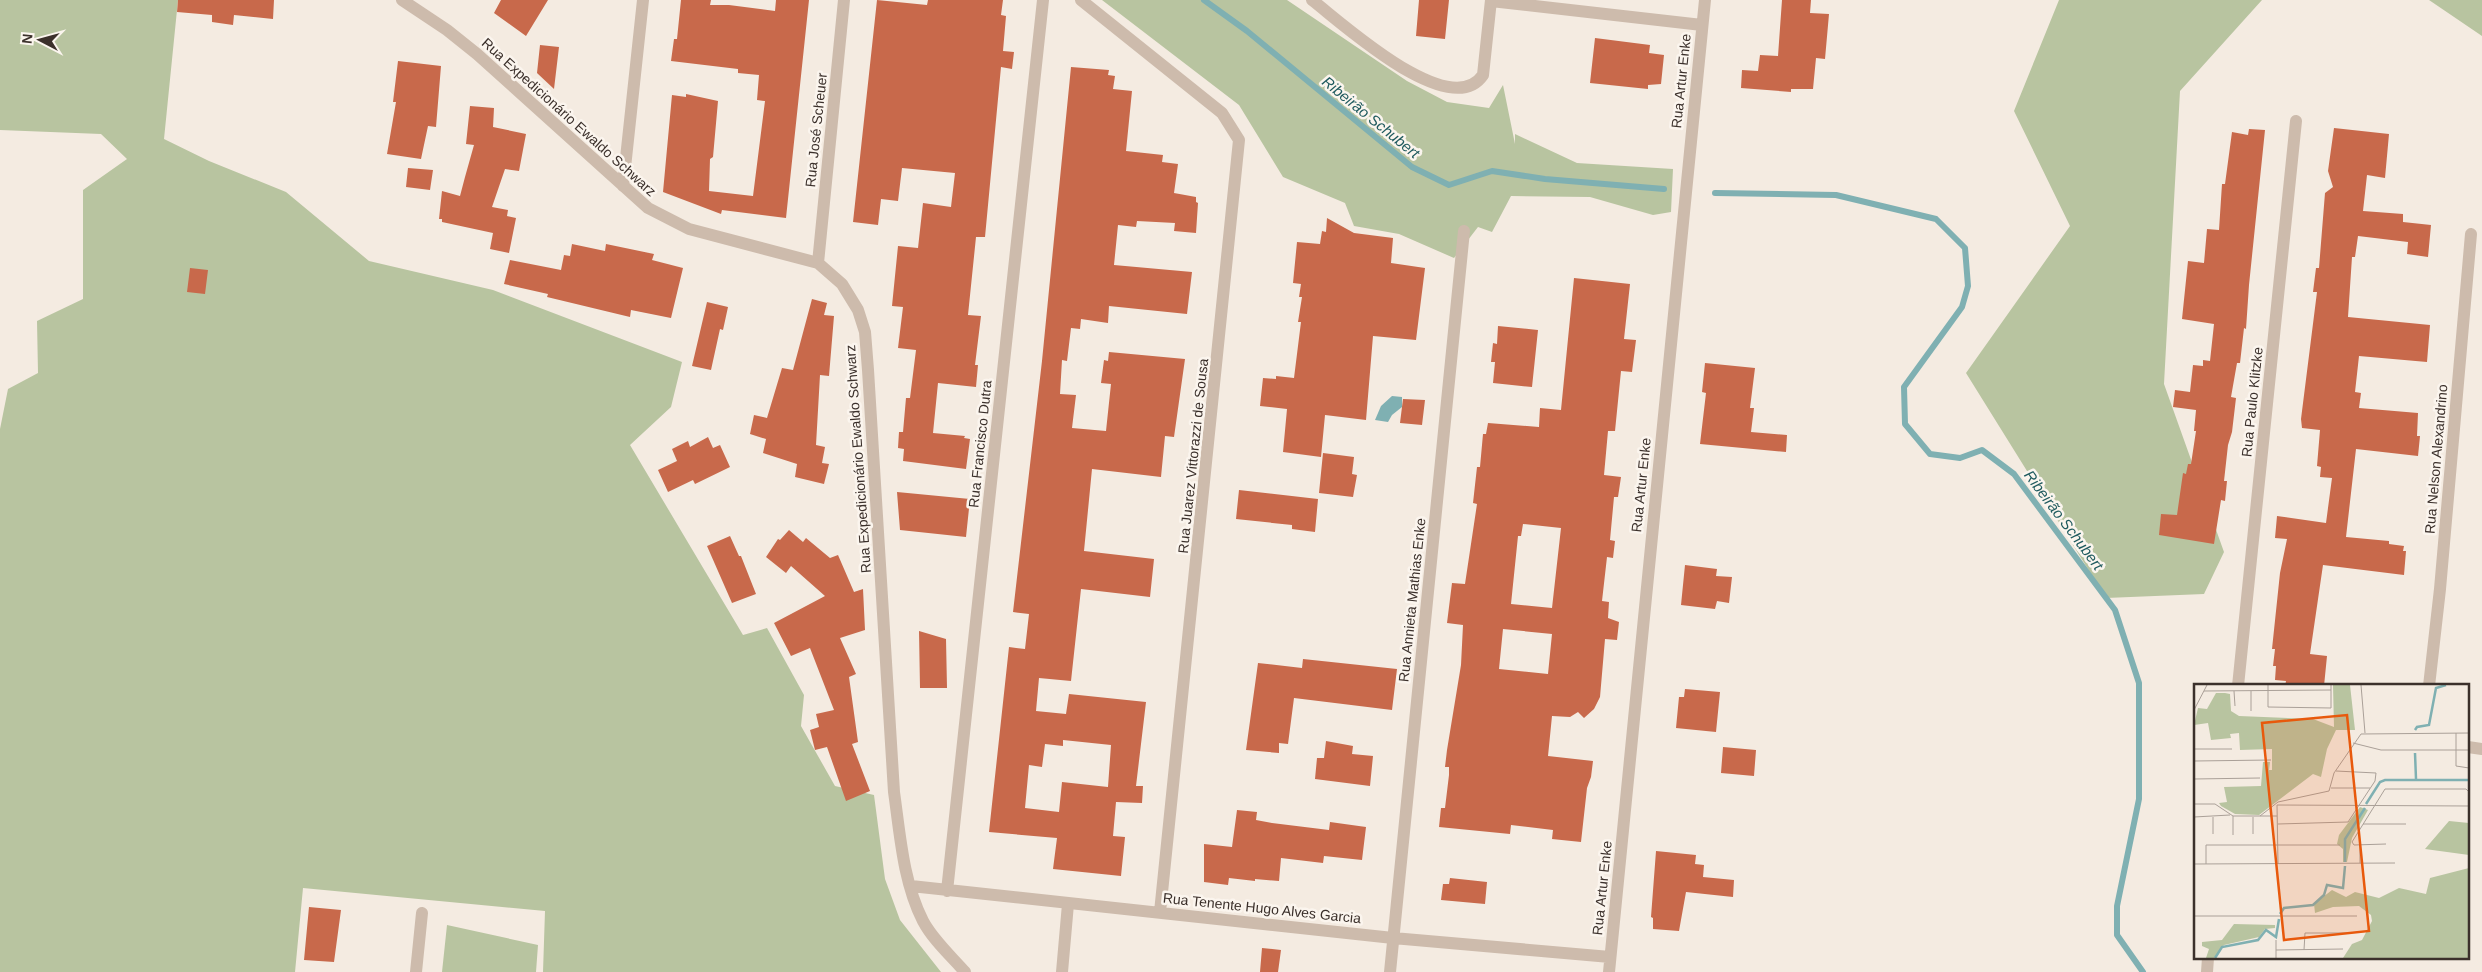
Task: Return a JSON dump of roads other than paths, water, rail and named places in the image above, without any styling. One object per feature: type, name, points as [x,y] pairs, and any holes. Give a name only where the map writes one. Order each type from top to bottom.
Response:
[{"type":"street","name":"Rua Expedicionário Ewaldo Schwarz","points":[[402,0],[447,30],[477,54],[648,208],[689,229],[818,263],[842,284],[858,310],[865,332],[894,792],[901,845],[911,886],[923,921],[964,972]]},
{"type":"street","points":[[622,186],[643,0]]},
{"type":"street","name":"Rua José Scheuer","points":[[818,263],[844,0]]},
{"type":"street","name":"Rua Francisco Dutra","points":[[947,890],[1043,0]]},
{"type":"street","name":"Rua Juarez Vittorazzi de Sousa","points":[[1081,0],[1222,113],[1239,140],[1160,912]]},
{"type":"street","points":[[1312,0],[1398,66],[1424,80],[1446,87],[1460,87],[1476,83],[1483,75],[1491,0],[1702,25]]},
{"type":"street","name":"Rua Artur Enke","points":[[1608,972],[1705,0]]},
{"type":"street","name":"Rua Paulo Klitzke","points":[[2238,684],[2296,121]]},
{"type":"street","name":"Rua Annieta Mathias Enke","points":[[1390,972],[1464,231]]},
{"type":"street","name":"Rua Nelson Alexandrino","points":[[2429,684],[2440,589],[2471,234]]},
{"type":"street","name":"Rua Tenente Hugo Alves Garcia","points":[[911,886],[1393,938],[1610,957]]},
{"type":"street","points":[[1062,972],[1068,904]]},
{"type":"street","points":[[416,972],[422,913]]},
{"type":"water","points":[[1392,396],[1402,397],[1402,407],[1392,415],[1388,422],[1375,420],[1381,406]]},
{"type":"waterway","name":"Ribeirão Schubert","points":[[1204,0],[1247,31],[1412,167],[1449,185],[1492,171],[1545,179],[1664,189]]},
{"type":"waterway","name":"Ribeirão Schubert","points":[[1715,193],[1836,195],[1936,219],[1965,248],[1968,286],[1962,307],[1904,387],[1905,424],[1930,454],[1960,458],[1982,450],[2014,474],[2115,610],[2139,683],[2139,799],[2117,906],[2117,935],[2143,972]]}]
